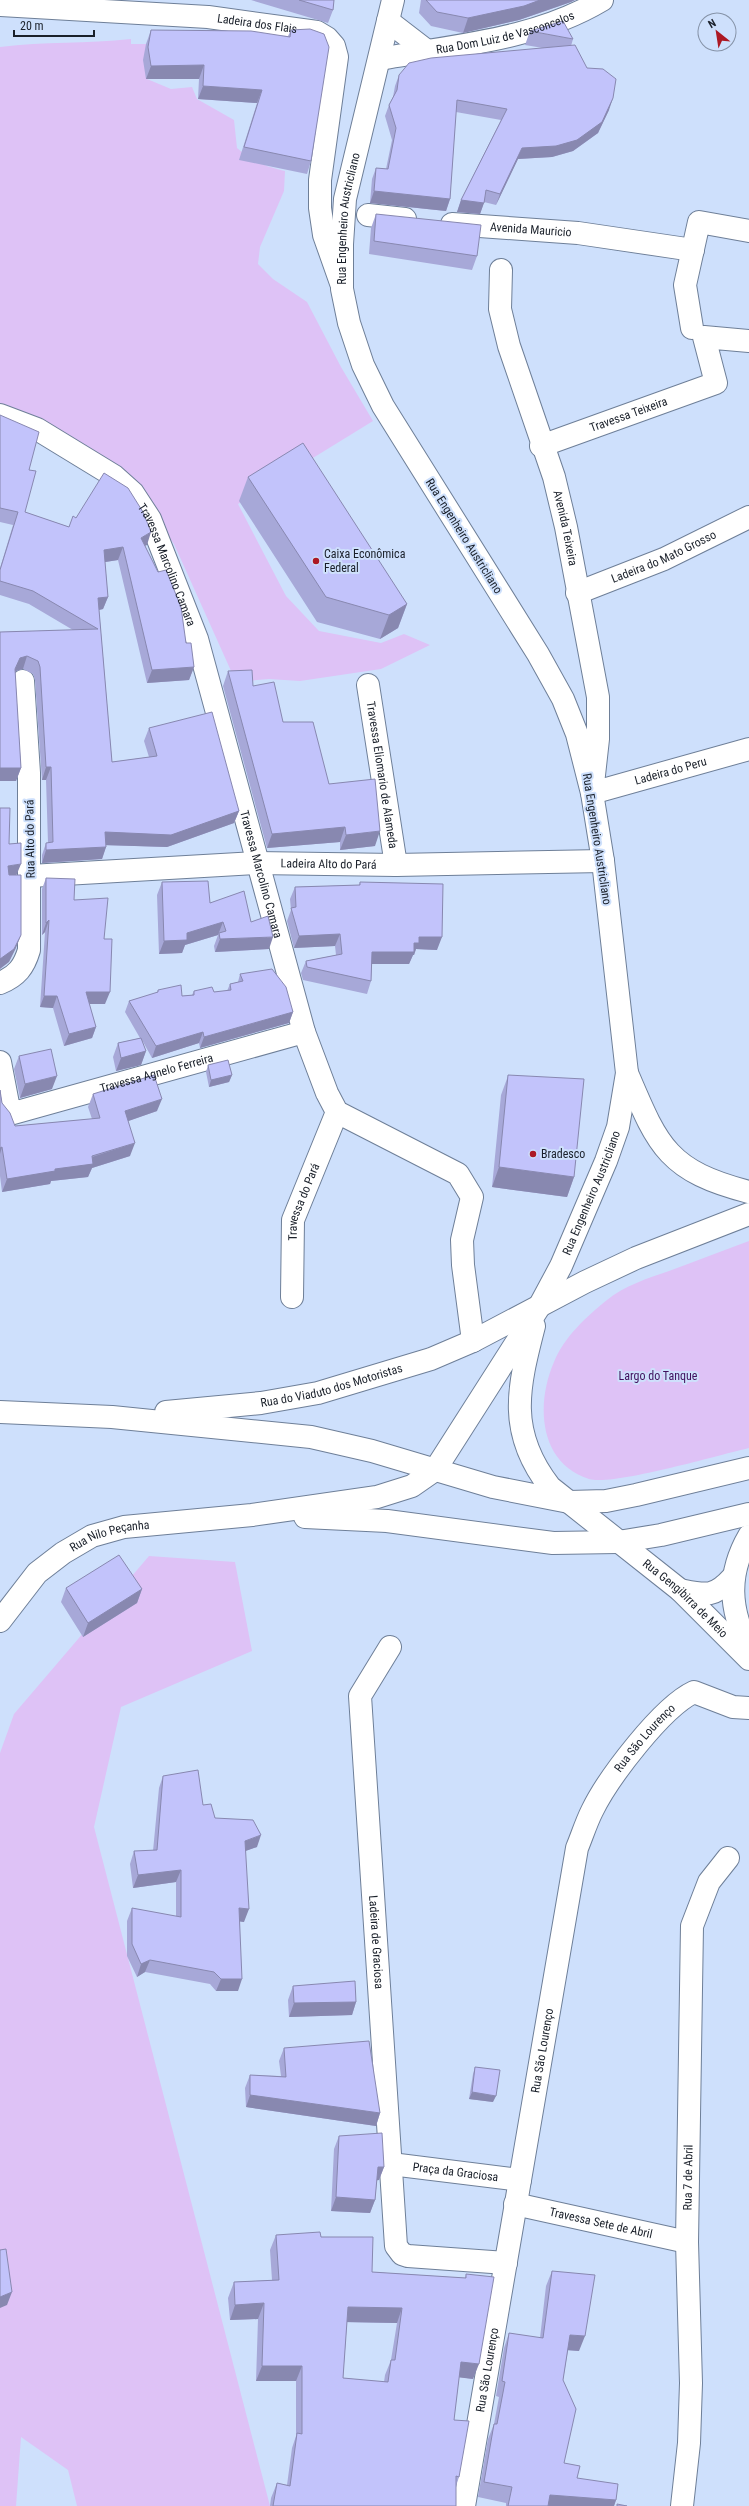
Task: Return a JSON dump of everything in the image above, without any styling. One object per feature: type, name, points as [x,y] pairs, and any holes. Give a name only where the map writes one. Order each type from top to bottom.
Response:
[{"type":"street","name":"Rua Engenheiro Austricliano","points":[[393,0],[380,60],[345,199],[342,289],[349,323],[363,365],[383,406],[538,654],[563,699],[577,734],[592,793],[603,861],[627,1073],[618,1127],[606,1161],[561,1266],[539,1307]]},
{"type":"street","name":"Rua Dom Luiz de Vasconcelos","points":[[380,60],[522,35],[580,12],[602,0]]},
{"type":"street","name":"Ladeira dos Flais","points":[[0,5],[208,17],[317,32],[327,38],[334,46],[337,67],[320,180],[320,208],[324,235],[342,289]]},
{"type":"street","points":[[388,21],[428,51]]},
{"type":"street","name":"Avenida Mauricio","points":[[368,215],[578,233],[693,250]]},
{"type":"street","points":[[692,328],[685,285],[699,222],[749,231]]},
{"type":"street","name":"Avenida Teixeira","points":[[501,270],[500,310],[509,346],[541,446],[554,478],[566,527],[577,593],[598,698],[598,739],[592,793]]},
{"type":"street","name":"Travessa Teixeira","points":[[541,446],[716,383],[704,338],[749,341]]},
{"type":"street","name":"Travessa Marcolino Camara","points":[[0,415],[37,429],[114,476],[133,493],[150,519],[196,639],[256,863],[304,1032],[327,1093],[337,1112]]},
{"type":"street","name":"Ladeira do Mato Grosso","points":[[577,593],[664,559],[749,517]]},
{"type":"street","name":"Rua Alto do Pará","points":[[0,983],[19,973],[25,963],[29,950],[29,773],[23,681]]},
{"type":"street","name":"Travessa Eliomario de Alameda","points":[[368,685],[396,864]]},
{"type":"street","name":"Ladeira do Peru","points":[[592,793],[749,749]]},
{"type":"street","name":"Ladeira Alto do Pará","points":[[30,876],[256,863],[396,864],[603,861]]},
{"type":"street","name":"Travessa Agnelo Ferreira","points":[[0,1062],[10,1114],[304,1032]]},
{"type":"street","name":"Rua Engenheiro Austricliano","points":[[627,1073],[649,1124],[661,1145],[676,1160],[698,1175],[749,1192]]},
{"type":"street","points":[[337,1112],[458,1174],[466,1185],[472,1197],[462,1240],[463,1266],[473,1341]]},
{"type":"street","name":"Travessa do Pará","points":[[292,1297],[293,1220],[337,1112]]},
{"type":"street","points":[[749,1214],[636,1258],[539,1307],[435,1470],[493,1487],[569,1502],[606,1501],[749,1468]]},
{"type":"street","name":"Rua do Viaduto dos Motoristas","points":[[112,1417],[261,1403],[318,1393],[431,1359],[473,1341],[539,1307]]},
{"type":"street","name":"Rua Gengibirra de Meio","points":[[539,1307],[522,1376],[518,1405],[527,1448],[534,1467],[550,1487],[680,1590],[749,1659]]},
{"type":"street","name":"Rua do Viaduto dos Motoristas","points":[[0,1412],[112,1417],[311,1437],[372,1451],[435,1470]]},
{"type":"street","name":"Rua Nilo Peçanha","points":[[0,1621],[37,1573],[63,1553],[92,1536],[124,1527],[252,1515],[377,1497],[412,1486],[435,1470]]},
{"type":"street","points":[[618,1542],[662,1535],[749,1514]]},
{"type":"street","name":"Rua Nilo Peçanha","points":[[252,1515],[387,1521],[553,1543],[618,1542]]},
{"type":"street","name":"Rua Gengibirra de Meio","points":[[749,1536],[736,1563],[732,1578],[736,1613],[749,1648]]},
{"type":"street","points":[[680,1590],[711,1594],[721,1590],[732,1578]]},
{"type":"street","name":"Ladeira de Graciosa","points":[[390,1646],[360,1696],[392,2164],[396,2246],[402,2254],[408,2256],[506,2264]]},
{"type":"street","name":"Rua São Lourenço","points":[[464,2506],[577,1848],[592,1811],[625,1760],[675,1704],[685,1696],[694,1692],[733,1707],[749,1708]]},
{"type":"street","name":"Rua 7 de Abril","points":[[682,2506],[689,2443],[691,2383],[687,2242],[692,1926],[709,1882],[728,1858]]},
{"type":"street","name":"Praça da Graciosa","points":[[392,2164],[520,2180]]},
{"type":"street","name":"Travessa Sete de Abril","points":[[516,2204],[687,2242]]},
{"type":"green space","points":[[131,39],[131,44],[146,44],[147,79],[171,89],[192,87],[197,99],[234,120],[237,148],[248,157],[260,163],[285,171],[284,191],[260,247],[258,264],[273,279],[307,302],[341,367],[373,421],[238,504],[286,596],[319,631],[381,643],[404,634],[430,645],[381,669],[300,681],[269,679],[236,682],[174,544],[129,483],[0,411],[0,47]]},
{"type":"green space","name":"Largo do Tanque","points":[[749,1241],[749,1448],[667,1469],[620,1478],[602,1480],[589,1479],[572,1471],[559,1460],[551,1446],[546,1430],[544,1413],[548,1378],[558,1353],[570,1336],[592,1313],[607,1300],[621,1291],[645,1280]]},
{"type":"green space","points":[[149,1556],[235,1562],[252,1651],[121,1707],[94,1827],[270,2506],[77,2506],[68,2470],[21,2437],[16,2506],[0,2506],[0,1753],[14,1714]]},
{"type":"building","points":[[299,0],[334,0],[333,10]]},
{"type":"building","points":[[426,0],[540,0],[524,6],[468,18],[437,12]]},
{"type":"building","points":[[563,21],[573,39],[530,31]]},
{"type":"building","points":[[310,29],[324,34],[329,47],[311,161],[244,147],[262,90],[203,86],[204,65],[151,66],[148,47],[151,30],[251,31],[290,37],[291,30]]},
{"type":"building","points":[[575,45],[587,68],[603,69],[616,79],[613,98],[602,122],[577,140],[556,146],[522,148],[500,194],[486,190],[484,203],[461,200],[507,109],[457,100],[450,199],[374,191],[376,168],[388,169],[396,128],[389,105],[397,90],[399,75],[409,63],[431,58]]},
{"type":"building","points":[[376,214],[481,225],[477,256],[374,241]]},
{"type":"building","points":[[0,415],[39,432],[29,470],[36,471],[25,512],[69,527],[73,516],[76,518],[104,473],[128,488],[143,512],[151,532],[141,538],[158,572],[166,570],[181,607],[186,643],[191,643],[194,667],[152,670],[123,547],[104,550],[108,597],[98,598],[112,762],[157,756],[149,728],[212,712],[239,811],[171,835],[105,832],[106,847],[46,850],[46,843],[53,842],[51,767],[46,767],[40,667],[38,661],[27,656],[20,658],[15,669],[21,768],[0,768],[0,632],[98,629],[33,591],[0,581],[0,570],[18,512],[0,508]]},
{"type":"building","points":[[303,443],[407,604],[389,615],[326,597],[248,477]]},
{"type":"building","points":[[252,670],[253,686],[274,682],[283,722],[313,722],[329,784],[375,779],[380,831],[346,835],[345,827],[272,834],[228,671]]},
{"type":"building","points":[[0,808],[10,808],[9,844],[21,843],[21,864],[8,866],[9,875],[21,875],[21,935],[14,949],[0,959]]},
{"type":"building","points":[[46,878],[75,879],[74,900],[108,898],[104,939],[112,939],[110,992],[86,992],[96,1027],[69,1034],[57,996],[44,996],[49,920],[46,923]]},
{"type":"building","points":[[208,881],[210,903],[244,891],[251,922],[268,916],[273,937],[220,939],[219,933],[226,931],[223,922],[187,933],[187,940],[164,941],[162,882]]},
{"type":"building","points":[[360,882],[443,884],[442,937],[419,937],[419,943],[414,943],[414,952],[372,952],[371,981],[307,967],[306,961],[342,954],[340,934],[299,936],[291,908],[296,907],[295,887],[360,885]]},
{"type":"building","points":[[272,969],[286,987],[293,1012],[204,1037],[203,1032],[156,1046],[129,1001],[158,992],[158,990],[181,985],[182,996],[194,995],[194,991],[212,987],[214,992],[231,990],[230,984],[243,981],[240,974]]},
{"type":"building","points":[[141,1038],[146,1051],[121,1058],[118,1043]]},
{"type":"building","points":[[51,1049],[57,1076],[25,1084],[19,1056]]},
{"type":"building","points":[[228,1060],[232,1075],[211,1080],[208,1065]]},
{"type":"building","points":[[154,1075],[162,1099],[125,1111],[135,1143],[92,1156],[93,1164],[55,1169],[55,1171],[7,1179],[2,1147],[0,1148],[0,1090],[2,1103],[10,1113],[15,1126],[100,1118],[93,1094]]},
{"type":"building","name":"Bradesco","points":[[508,1075],[584,1079],[574,1177],[499,1167]]},
{"type":"building","points":[[119,1555],[142,1589],[88,1623],[66,1588]]},
{"type":"building","points":[[198,1770],[203,1805],[211,1804],[215,1818],[253,1820],[261,1835],[245,1841],[249,1909],[239,1908],[242,1979],[221,1979],[214,1972],[150,1960],[141,1964],[132,1944],[132,1908],[181,1917],[181,1870],[138,1875],[134,1851],[157,1850],[163,1776]]},
{"type":"building","points":[[355,1981],[356,2002],[294,2003],[293,1986]]},
{"type":"building","points":[[369,2041],[380,2113],[250,2095],[250,2075],[286,2077],[284,2048]]},
{"type":"building","points":[[475,2067],[500,2070],[496,2096],[472,2092]]},
{"type":"building","points":[[382,2133],[384,2167],[378,2167],[375,2200],[336,2197],[339,2136]]},
{"type":"building","points":[[320,2232],[321,2237],[373,2237],[372,2272],[466,2278],[466,2274],[494,2277],[479,2364],[461,2362],[454,2420],[469,2421],[459,2477],[456,2476],[456,2506],[273,2506],[277,2483],[290,2486],[297,2433],[302,2434],[302,2366],[262,2366],[264,2303],[235,2305],[234,2282],[279,2280],[276,2235]],"holes":[[[348,2307],[402,2308],[395,2360],[391,2360],[388,2382],[343,2378]]]},
{"type":"building","points":[[6,2249],[12,2292],[0,2297],[0,2250]]},
{"type":"building","points":[[552,2271],[595,2275],[585,2336],[570,2335],[563,2380],[576,2409],[564,2463],[580,2466],[577,2478],[618,2484],[616,2500],[550,2495],[548,2506],[508,2506],[512,2487],[484,2482],[494,2424],[497,2424],[505,2382],[502,2381],[509,2333],[543,2338]]},
{"type":"place","name":"Caixa Econômica Federal","points":[[316,561]]},
{"type":"place","name":"Bradesco","points":[[533,1154]]}]
